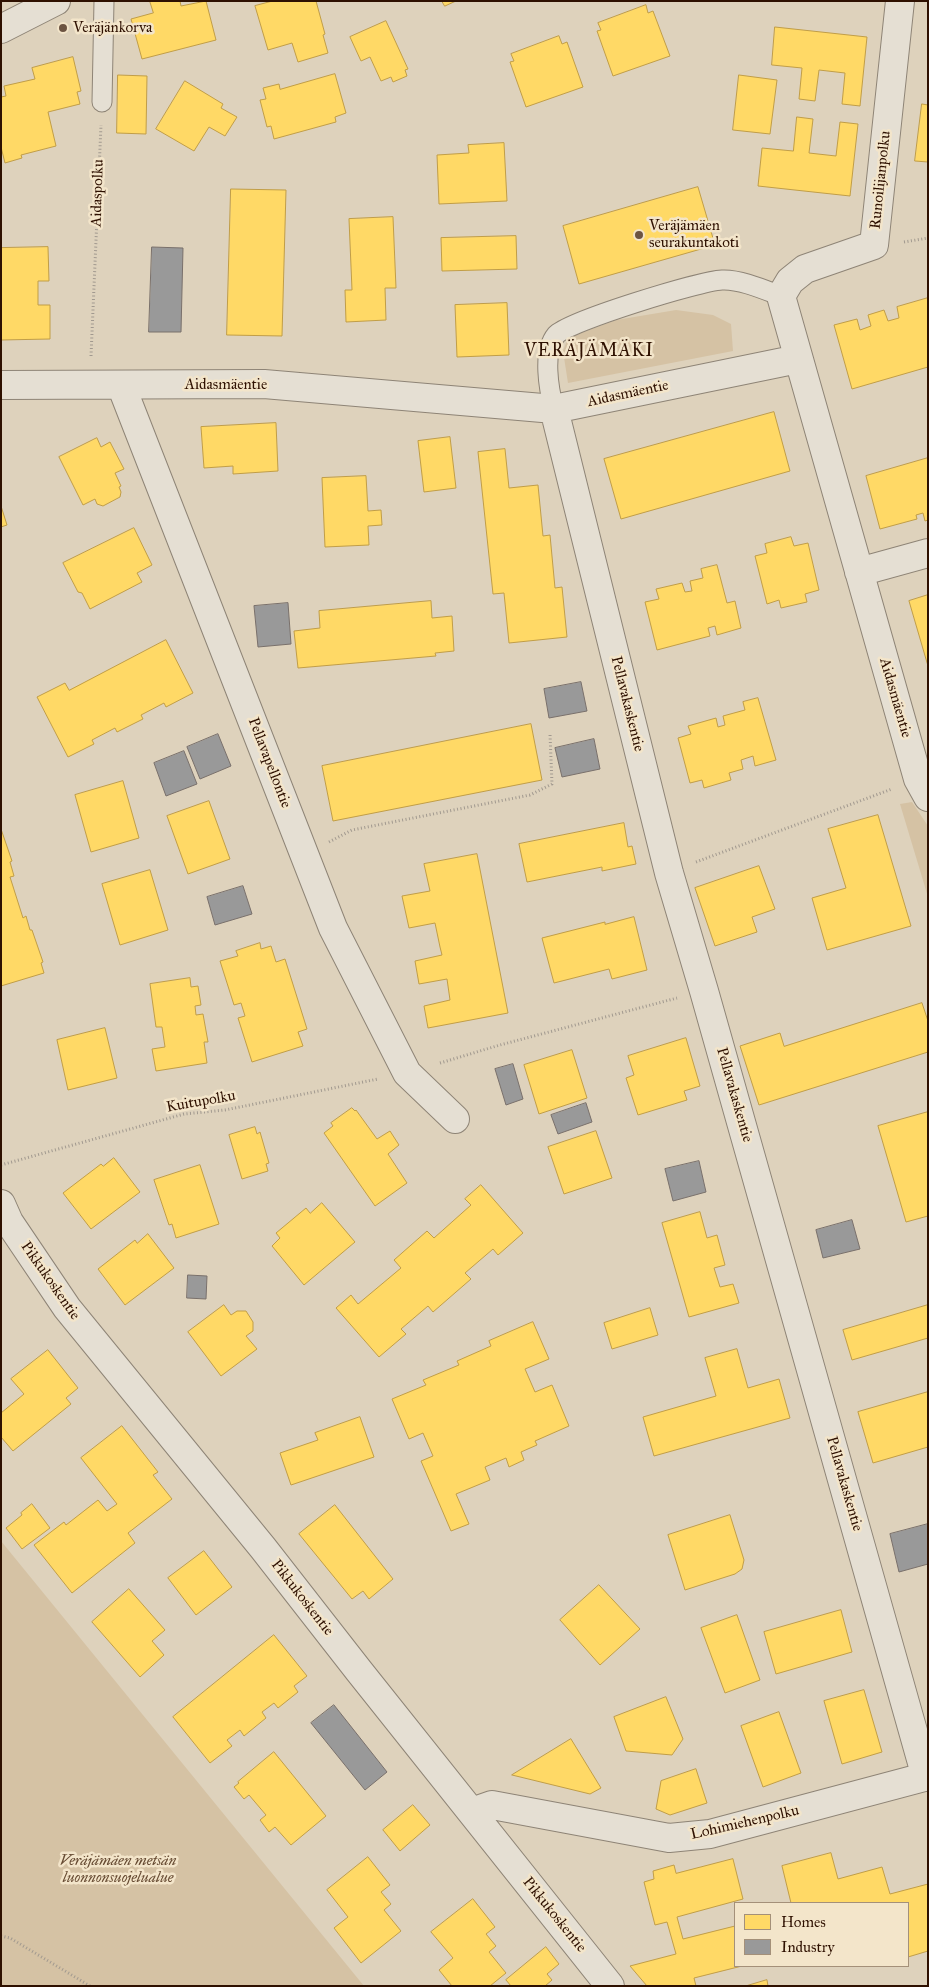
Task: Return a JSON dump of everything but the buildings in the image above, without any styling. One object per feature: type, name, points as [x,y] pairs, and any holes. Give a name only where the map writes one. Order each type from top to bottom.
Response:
[{"type":"street","points":[[1,29],[56,1]]},
{"type":"street","name":"Runoilijanpolku","points":[[781,296],[790,281],[805,269],[874,245],[900,1]]},
{"type":"street","points":[[781,296],[798,360]]},
{"type":"street","name":"Aidasmäentie","points":[[1,385],[264,384],[554,409],[798,360],[923,788]]},
{"type":"street","name":"Pellavapellontie","points":[[121,385],[333,928],[407,1073],[455,1119]]},
{"type":"street","name":"Pellavakaskentie","points":[[554,409],[669,873],[927,1776]]},
{"type":"street","points":[[859,572],[928,553]]},
{"type":"street","name":"Pikkukoskentie","points":[[1,1204],[10,1222],[67,1308],[264,1548],[359,1671],[610,1986]]},
{"type":"street","name":"Lohimiehenpolku","points":[[472,1812],[492,1805],[669,1838],[684,1837],[710,1834],[927,1776]]},
{"type":"lane","points":[[102,102],[104,1]]},
{"type":"lane","points":[[554,409],[548,386],[550,346],[557,334],[598,314],[691,287],[723,280],[748,285],[781,296]]},
{"type":"path","name":"Aidaspolku","points":[[89,385],[102,102]]},
{"type":"path","points":[[304,855],[352,830],[530,795],[552,784],[550,734]]},
{"type":"path","points":[[669,873],[923,788]]},
{"type":"path","name":"Kuitupolku","points":[[1,1165],[184,1114],[225,1110],[407,1073],[500,1045],[704,991]]},
{"type":"path","points":[[1,1936],[10,1938],[90,1986]]},
{"type":"green space","points":[[676,310],[713,315],[731,324],[733,351],[568,383],[563,351],[568,338],[616,320]]},
{"type":"green space","points":[[912,802],[928,826],[928,897],[900,804]]},
{"type":"green space","name":"Veräjämäen metsän luonnonsuojelualue","points":[[1,1541],[364,1986],[1,1986]]},
{"type":"place","name":"Veräjänkorva","points":[[63,28]]},
{"type":"place","name":"Veräjämäen seurakuntakoti","points":[[639,235]]},
{"type":"district","name":"VERÄJÄMÄKI","points":[[589,352]]}]
